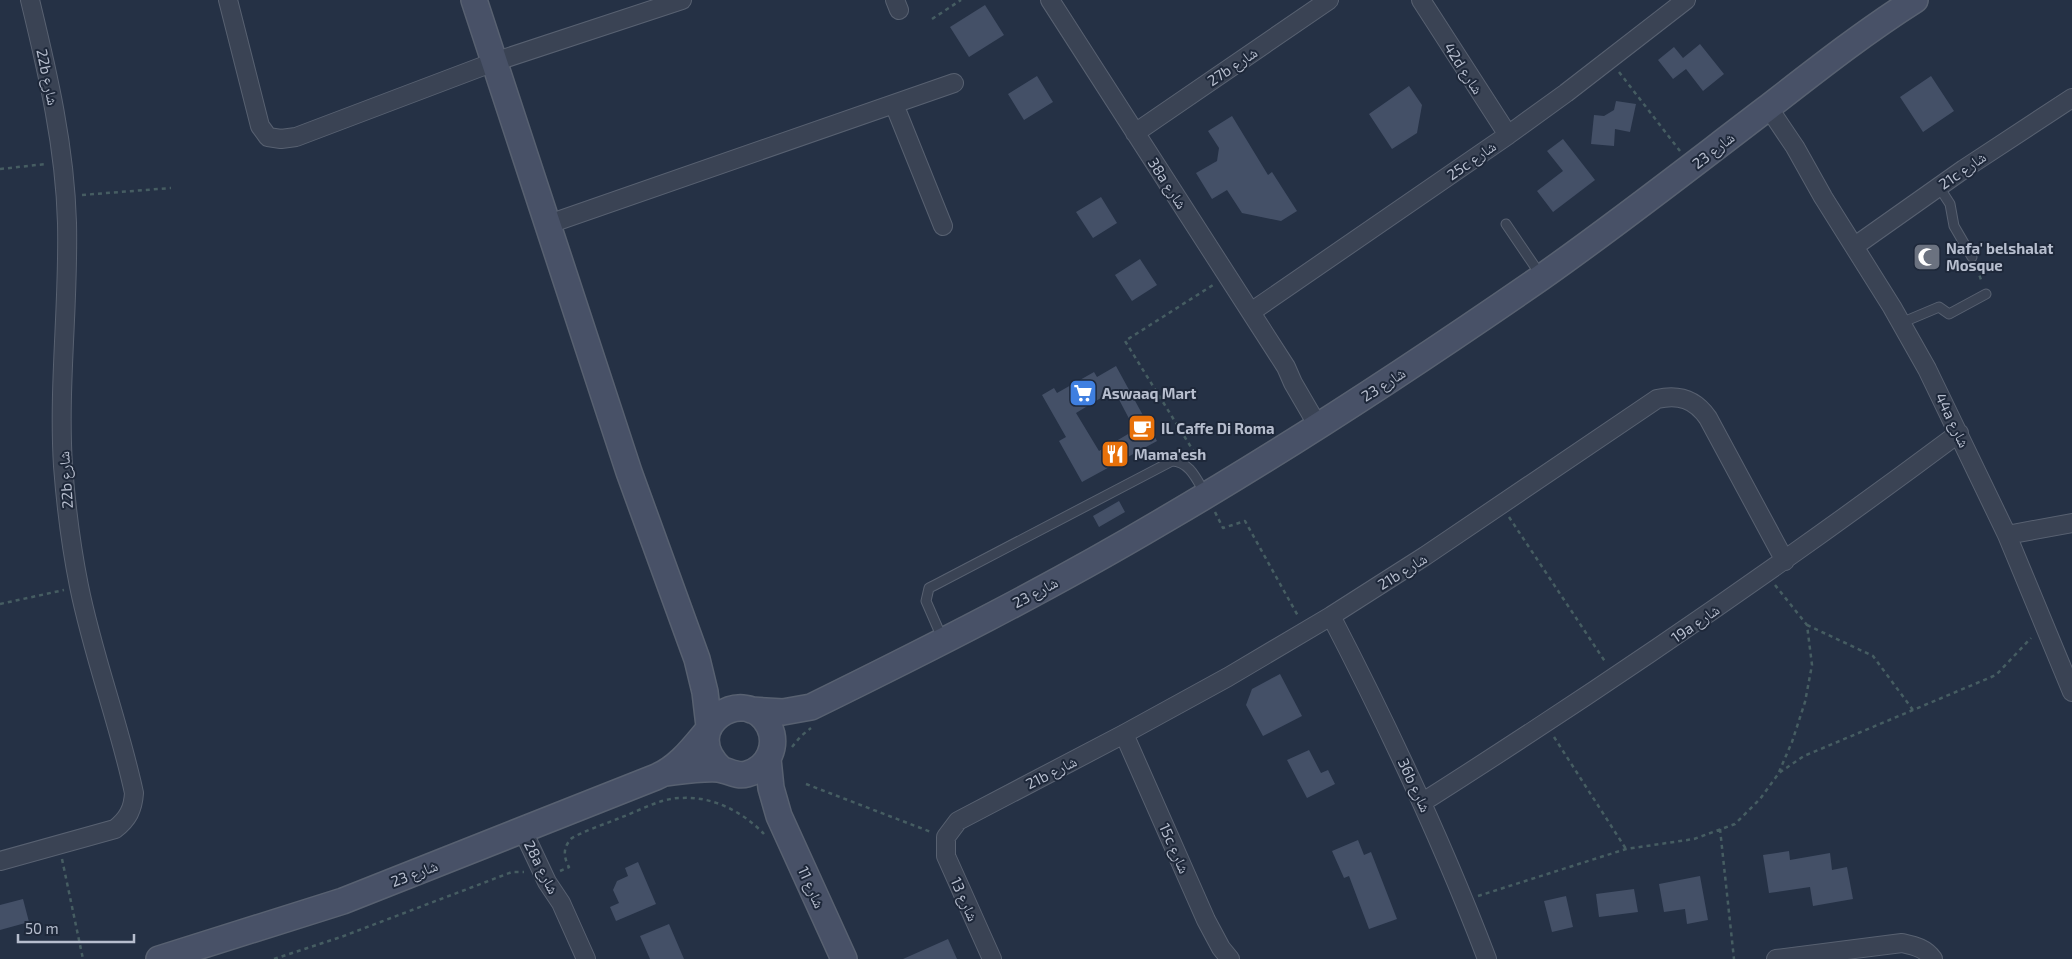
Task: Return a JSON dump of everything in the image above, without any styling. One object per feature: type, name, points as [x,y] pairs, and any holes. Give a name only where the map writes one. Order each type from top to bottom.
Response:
[{"type":"street","name":"22b شارع","points":[[0,861],[115,829],[123,822],[133,804],[134,793],[80,587],[69,526],[63,465],[61,404],[67,283],[63,162],[55,108],[30,0]]},
{"type":"street","points":[[228,0],[260,126],[268,137],[281,139],[296,137],[494,62],[682,0]]},
{"type":"street","points":[[474,0],[546,225],[629,472],[697,659],[705,692],[708,728],[707,752],[712,762],[729,772],[755,771],[777,751],[767,722],[760,715],[745,709],[716,685],[697,659]]},
{"type":"street","name":"38a شارع","points":[[1050,0],[1286,367],[1293,383],[1324,423]]},
{"type":"street","name":"27b شارع","points":[[1135,132],[1329,0]]},
{"type":"street","name":"42d شارع","points":[[1421,0],[1508,135]]},
{"type":"street","name":"شارع 23","points":[[745,709],[783,712],[813,705],[943,641],[1076,570],[1211,492],[1324,423],[1439,348],[1542,277],[1692,166],[1832,58],[1916,0]]},
{"type":"street","name":"25c شارع","points":[[1251,312],[1508,135],[1609,60],[1681,2]]},
{"type":"street","points":[[546,225],[954,83]]},
{"type":"street","name":"21c شارع","points":[[1855,246],[1939,186],[2072,98]]},
{"type":"street","points":[[894,104],[943,226]]},
{"type":"street","name":"44a شارع","points":[[1762,111],[1803,164],[1855,246],[1927,369],[2007,535],[2072,692]]},
{"type":"street","name":"21b شارع","points":[[946,837],[955,825],[968,815],[1124,734],[1331,616],[1501,506],[1646,405],[1663,398],[1680,397],[1692,401],[1701,408],[1785,561]]},
{"type":"street","name":"19a شارع","points":[[1423,802],[1546,724],[1785,561],[1959,432]]},
{"type":"street","points":[[2007,535],[2072,523]]},
{"type":"street","name":"36b شارع","points":[[1331,616],[1423,802],[1488,959]]},
{"type":"street","name":"شارع 23","points":[[777,751],[813,705]]},
{"type":"street","points":[[708,728],[722,712],[745,709]]},
{"type":"street","name":"شارع 23","points":[[665,773],[688,753],[708,728]]},
{"type":"street","name":"15c شارع","points":[[1124,734],[1206,920],[1221,948],[1230,959]]},
{"type":"street","name":"شارع 11","points":[[777,751],[771,788],[784,827],[844,959]]},
{"type":"street","name":"شارع 23","points":[[159,959],[343,901],[665,773],[693,770],[729,772]]},
{"type":"street","name":"شارع 11","points":[[729,772],[760,794],[784,827]]},
{"type":"street","name":"28a شارع","points":[[530,828],[586,959]]},
{"type":"street","name":"شارع 13","points":[[946,837],[945,847],[949,865],[992,959]]},
{"type":"street","points":[[1776,959],[1888,943],[1909,944],[1930,956]]},
{"type":"lane","points":[[1939,186],[1950,204],[1954,226],[1972,256]]},
{"type":"lane","points":[[1506,224],[1542,277]]},
{"type":"lane","points":[[1901,323],[1939,307],[1949,314],[1986,294]]},
{"type":"lane","points":[[943,641],[926,601],[929,588],[935,584],[1172,460],[1180,461],[1187,465],[1211,492]]},
{"type":"path","points":[[932,19],[961,0]]},
{"type":"path","points":[[1609,60],[1692,166]]},
{"type":"path","points":[[0,169],[63,162]]},
{"type":"path","points":[[65,196],[170,188]]},
{"type":"path","points":[[1972,256],[1986,294]]},
{"type":"path","points":[[1227,275],[1125,342],[1211,492],[1223,528],[1245,521],[1306,631]]},
{"type":"path","points":[[1501,506],[1616,677]]},
{"type":"path","points":[[1766,574],[1807,625],[1873,656],[1913,710]]},
{"type":"path","points":[[0,604],[80,587]]},
{"type":"path","points":[[1465,900],[1626,849],[1694,838],[1735,824],[1760,799],[1779,773],[1792,742],[1805,702],[1812,665],[1807,625]]},
{"type":"path","points":[[1779,773],[1804,756],[1996,675],[2045,625]]},
{"type":"path","points":[[777,751],[822,723],[813,705]]},
{"type":"path","points":[[1546,724],[1626,849]]},
{"type":"path","points":[[806,784],[946,837]]},
{"type":"path","points":[[274,959],[512,872],[526,872],[535,881],[569,867],[564,853],[572,838],[664,801],[681,798],[696,799],[724,806],[746,818],[769,839],[774,841],[779,841],[784,827]]},
{"type":"path","points":[[1720,829],[1734,959]]},
{"type":"path","points":[[59,846],[83,959]]},
{"type":"building","points":[[985,5],[1004,35],[969,57],[950,27]]},
{"type":"building","points":[[1700,44],[1724,74],[1703,91],[1686,69],[1673,79],[1658,60],[1674,47],[1683,58]]},
{"type":"building","points":[[1037,76],[1053,102],[1024,120],[1008,94]]},
{"type":"building","points":[[1931,76],[1954,111],[1923,132],[1900,97]]},
{"type":"building","points":[[1409,86],[1422,105],[1417,133],[1392,149],[1369,114]]},
{"type":"building","points":[[1616,101],[1636,104],[1630,132],[1615,129],[1614,146],[1591,144],[1594,115],[1604,116],[1614,110]]},
{"type":"building","points":[[1232,116],[1268,175],[1272,172],[1297,211],[1281,221],[1242,213],[1227,190],[1212,199],[1196,173],[1217,161],[1219,148],[1208,131]]},
{"type":"building","points":[[1563,139],[1595,180],[1553,212],[1537,191],[1563,171],[1547,151]]},
{"type":"building","points":[[1101,197],[1117,223],[1093,238],[1076,212]]},
{"type":"building","points":[[1140,259],[1157,285],[1132,301],[1115,275]]},
{"type":"building","points":[[1116,366],[1157,441],[1082,482],[1059,441],[1066,437],[1042,395],[1054,388],[1057,393],[1094,372],[1097,377]],"holes":[[[1114,390],[1135,430],[1099,451],[1076,413]]]},
{"type":"building","points":[[1119,501],[1125,512],[1099,527],[1093,516]]},
{"type":"building","points":[[1280,674],[1302,716],[1263,736],[1246,705],[1252,689]]},
{"type":"building","points":[[1309,750],[1321,773],[1328,770],[1335,784],[1307,798],[1287,760]]},
{"type":"building","points":[[1358,840],[1364,855],[1371,852],[1397,919],[1369,929],[1349,876],[1344,878],[1332,851]]},
{"type":"building","points":[[1789,851],[1790,860],[1830,853],[1832,870],[1847,867],[1853,899],[1813,906],[1810,887],[1769,893],[1763,855]]},
{"type":"building","points":[[638,862],[656,904],[616,921],[610,907],[619,903],[613,890],[617,881],[628,876],[625,868]]},
{"type":"building","points":[[1700,876],[1708,920],[1687,924],[1685,909],[1664,912],[1659,884]]},
{"type":"building","points":[[1634,889],[1638,912],[1599,917],[1596,894]]},
{"type":"building","points":[[1566,896],[1573,927],[1552,932],[1544,901]]},
{"type":"building","points":[[23,899],[29,922],[0,930],[0,905]]},
{"type":"building","points":[[669,924],[684,959],[650,959],[640,936]]},
{"type":"building","points":[[948,939],[957,959],[903,959]]},
{"type":"place","name":"Nafa' belshalat Mosque","points":[[1927,257]]},
{"type":"place","name":"Aswaaq Mart","points":[[1083,393]]},
{"type":"place","name":"IL Caffe Di Roma","points":[[1142,428]]},
{"type":"place","name":"Mama'esh","points":[[1115,454]]}]
